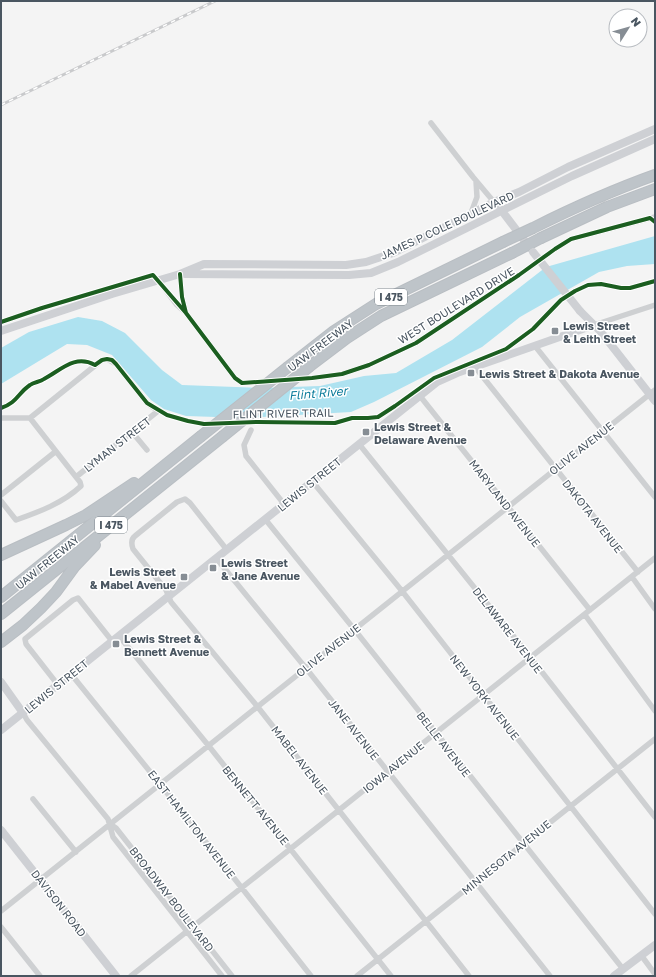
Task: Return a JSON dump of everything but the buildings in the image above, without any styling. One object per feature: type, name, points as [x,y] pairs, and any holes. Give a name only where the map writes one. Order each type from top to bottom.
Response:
[{"type":"highway","name":"UAW FREEWAY","points":[[1,597],[334,331],[376,304],[597,197],[655,175]]},
{"type":"highway","name":"UAW FREEWAY","points":[[1,614],[222,436],[347,338],[381,316],[541,238],[600,210],[655,189]]},
{"type":"highway","points":[[1,555],[66,526],[86,515],[190,445]]},
{"type":"highway","points":[[1,642],[23,625],[41,608],[75,566],[126,513]]},
{"type":"street","points":[[431,123],[476,181],[502,210],[580,311],[594,325],[653,395]]},
{"type":"street","name":"JAMES P COLE BOULEVARD","points":[[1,330],[180,274],[204,264],[339,265],[366,262],[392,253],[494,202],[519,192],[655,129]]},
{"type":"street","name":"JAMES P COLE BOULEVARD","points":[[180,274],[349,275],[371,272],[398,262],[572,176],[655,139]]},
{"type":"street","points":[[471,213],[477,198],[476,181]]},
{"type":"street","name":"WEST BOULEVARD DRIVE","points":[[186,313],[235,378],[242,383],[312,378],[342,374],[369,366],[416,343],[519,276],[571,239],[655,217]]},
{"type":"street","points":[[180,274],[182,297],[186,313]]},
{"type":"street","points":[[158,280],[186,313]]},
{"type":"street","name":"LEWIS STREET","points":[[1,730],[312,481],[420,396],[447,377],[655,305]]},
{"type":"street","points":[[535,346],[655,497]]},
{"type":"street","name":"LYMAN STREET","points":[[30,418],[95,365],[102,360],[107,359],[116,364],[147,403],[158,411],[76,477]]},
{"type":"street","name":"DAKOTA AVENUE","points":[[475,367],[638,572]]},
{"type":"street","name":"OLIVE AVENUE","points":[[1,911],[556,468],[603,431],[653,395]]},
{"type":"street","name":"MARYLAND AVENUE","points":[[420,396],[509,506],[590,610]]},
{"type":"street","points":[[1,418],[30,418],[55,452],[80,482],[81,486],[57,503],[16,520],[1,501]]},
{"type":"street","points":[[251,430],[244,445],[246,456],[284,504]]},
{"type":"street","points":[[132,432],[147,450]]},
{"type":"street","name":"DELAWARE AVENUE","points":[[359,444],[531,658],[655,817]]},
{"type":"street","points":[[1,495],[55,452]]},
{"type":"street","name":"NEW YORK AVENUE","points":[[312,481],[402,591],[655,914]]},
{"type":"street","name":"MABEL AVENUE","points":[[227,550],[190,503],[185,499],[177,502],[135,536],[131,545],[166,590],[172,602],[257,706],[469,976]]},
{"type":"street","name":"BELLE AVENUE","points":[[265,519],[623,969]]},
{"type":"street","name":"JANE AVENUE","points":[[216,558],[306,668],[550,976]]},
{"type":"street","name":"IOWA AVENUE","points":[[131,976],[655,558]]},
{"type":"street","points":[[632,577],[655,609]]},
{"type":"street","name":"BENNETT AVENUE","points":[[58,685],[26,644],[25,639],[73,600],[78,598],[116,638],[208,745],[391,976]]},
{"type":"street","points":[[585,615],[655,711]]},
{"type":"street","name":"EAST HAMILTON AVENUE","points":[[70,674],[160,784],[311,976]]},
{"type":"street","name":"BROADWAY BOULEVARD","points":[[1,682],[27,720],[108,819],[113,837],[222,976]]},
{"type":"street","name":"MINNESOTA AVENUE","points":[[357,976],[655,739]]},
{"type":"street","points":[[33,799],[76,852]]},
{"type":"street","name":"BROADWAY BOULEVARD","points":[[110,824],[116,828],[232,976]]},
{"type":"street","name":"DAVISON ROAD","points":[[1,830],[116,976]]},
{"type":"street","points":[[145,879],[151,874]]},
{"type":"street","points":[[1,927],[40,976]]},
{"type":"street","points":[[614,976],[655,945]]},
{"type":"street","points":[[642,955],[655,974]]},
{"type":"water","name":"Flint River","points":[[655,236],[655,264],[627,266],[599,272],[520,317],[482,347],[374,402],[351,412],[246,418],[186,416],[164,409],[151,400],[112,355],[87,345],[67,344],[1,384],[1,348],[29,332],[78,317],[102,321],[125,333],[162,370],[182,385],[262,388],[320,386],[364,376],[396,373],[452,340],[546,267]]},
{"type":"railway","points":[[1,105],[215,1]]},
{"type":"cycle path","points":[[180,274],[182,297],[186,313],[235,378],[242,383],[312,378],[342,374],[369,365],[416,343],[571,239],[650,218],[655,222]]},
{"type":"cycle path","points":[[1,322],[42,308],[153,275],[186,313]]},
{"type":"cycle path","name":"FLINT RIVER TRAIL","points":[[1,408],[14,401],[33,383],[42,380],[68,364],[81,361],[95,365],[102,360],[107,359],[112,360],[116,364],[147,403],[167,415],[188,421],[204,424],[257,422],[335,423],[352,418],[378,417],[434,378],[506,349],[533,329],[561,300],[575,291],[588,285],[601,284],[621,288],[630,288],[655,281]]},
{"type":"place","name":"Lewis Street & Leith Street","points":[[555,331]]},
{"type":"place","name":"Lewis Street & Dakota Avenue","points":[[471,373]]},
{"type":"place","name":"Lewis Street & Delaware Avenue","points":[[366,432]]},
{"type":"place","name":"Lewis Street & Jane Avenue","points":[[213,568]]},
{"type":"place","name":"Lewis Street & Mabel Avenue","points":[[184,577]]},
{"type":"place","name":"Lewis Street & Bennett Avenue","points":[[116,644]]}]
